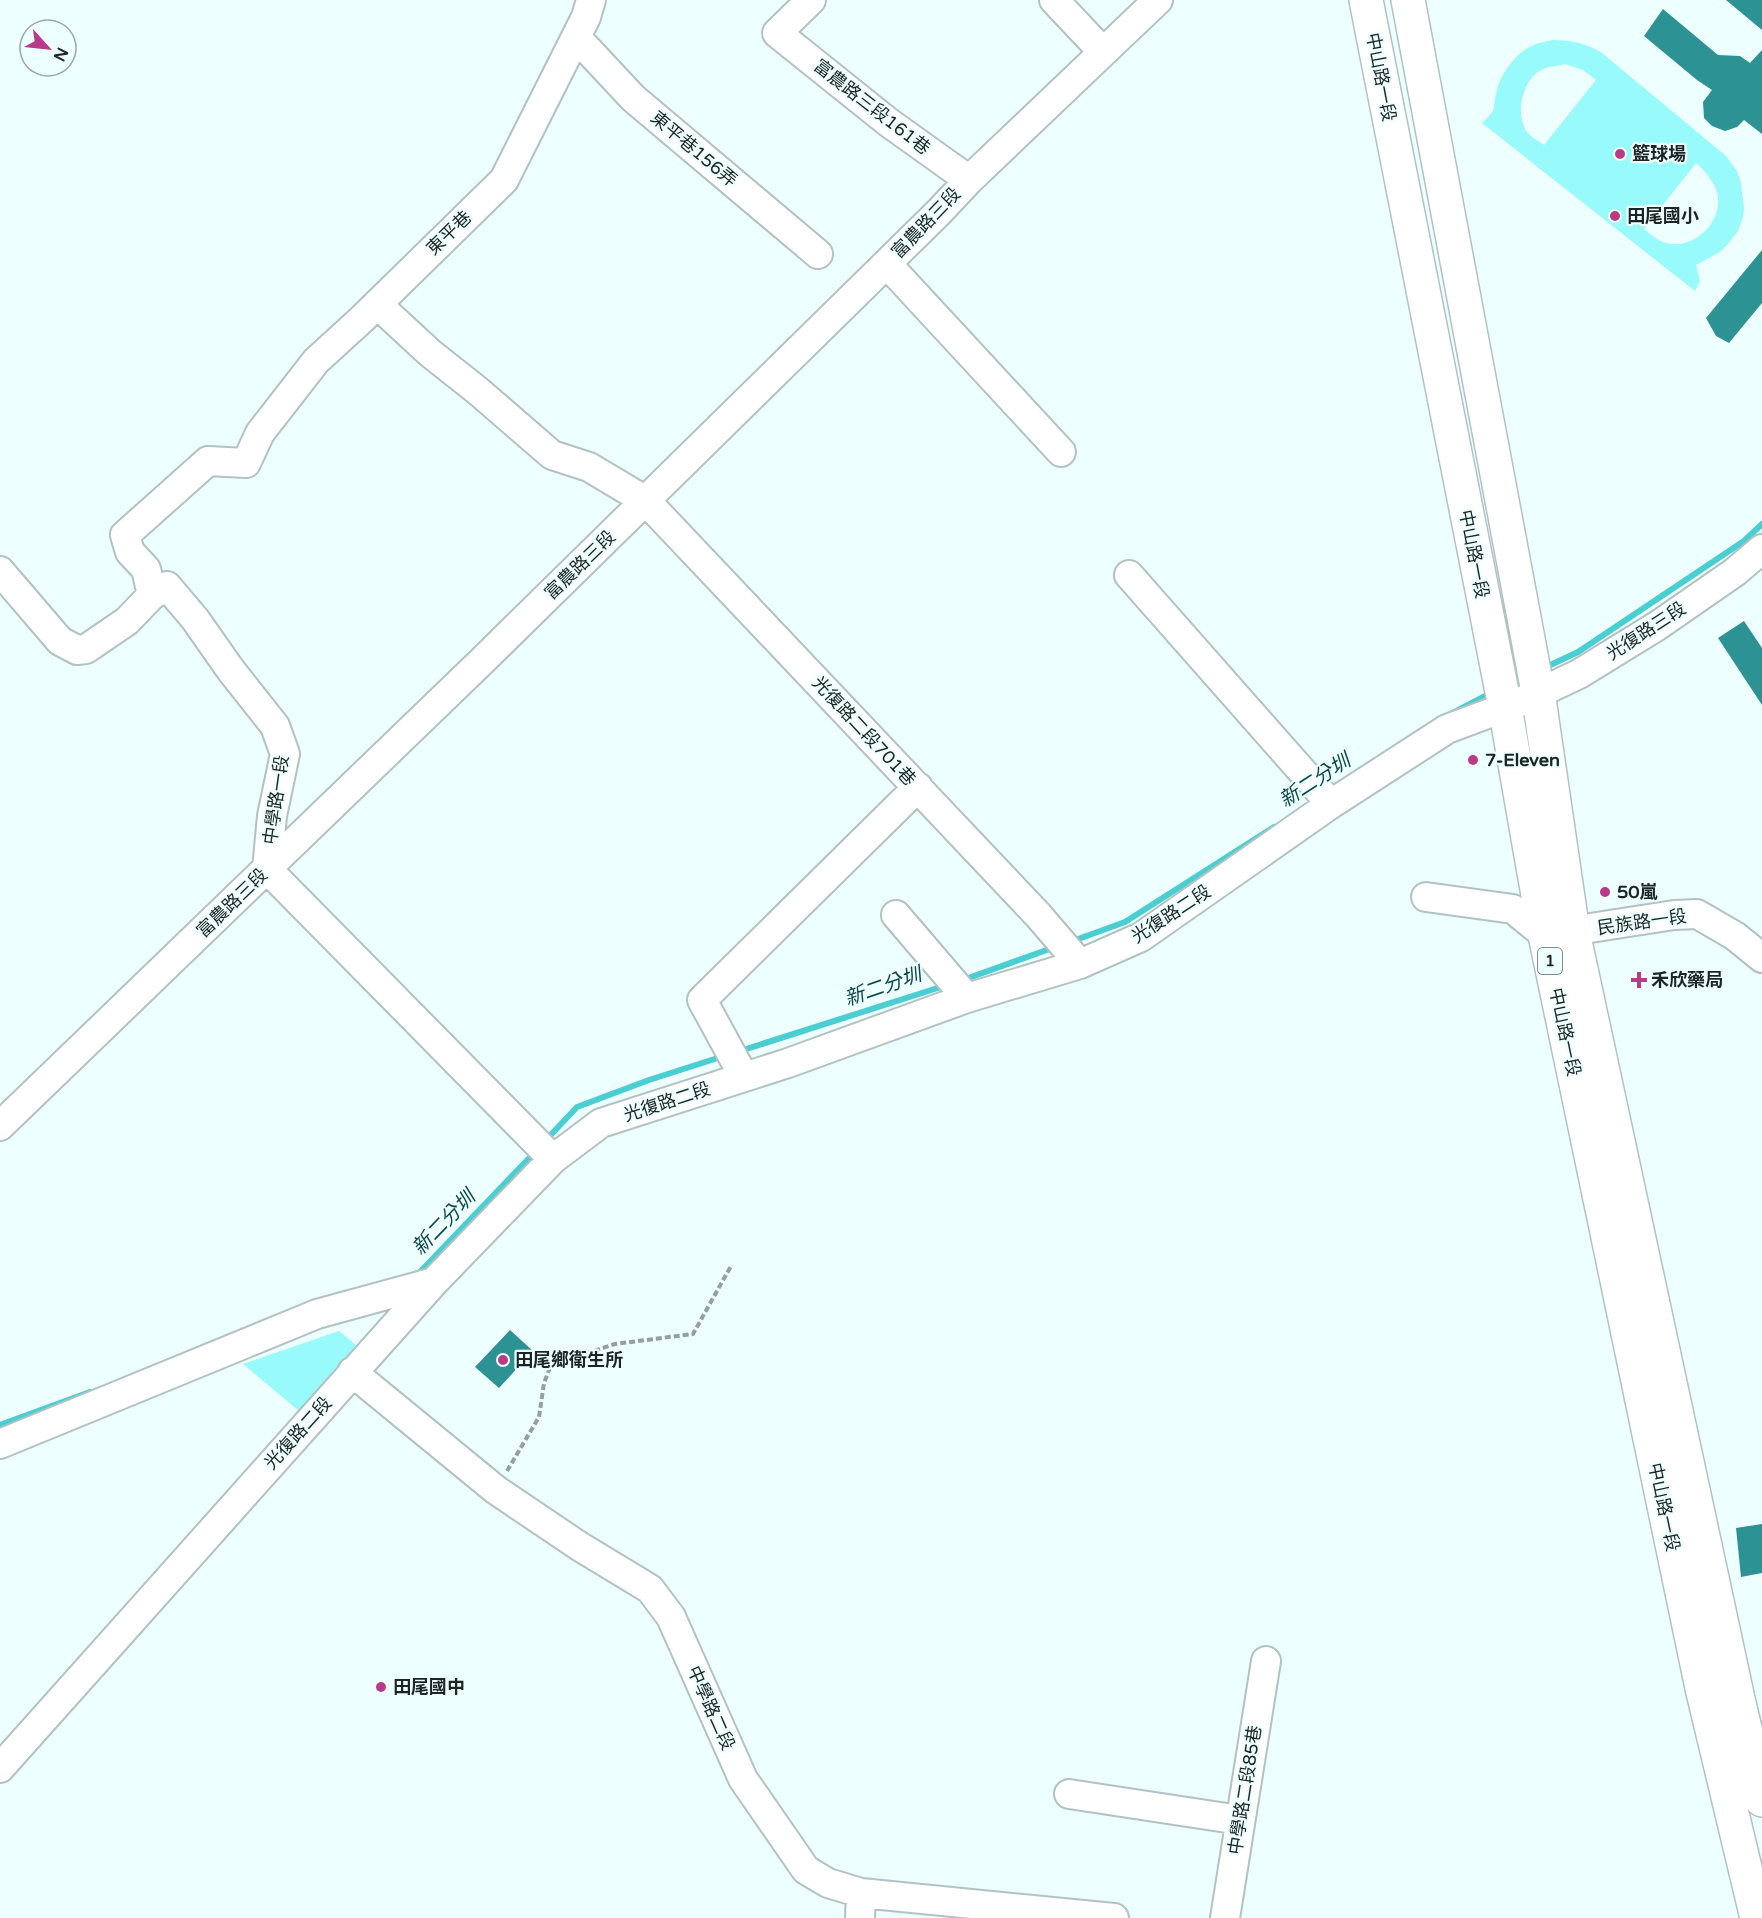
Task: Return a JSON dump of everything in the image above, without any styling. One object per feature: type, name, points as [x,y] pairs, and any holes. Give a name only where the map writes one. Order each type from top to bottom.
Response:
[{"type":"main road","name":"中山路一段","points":[[1366,0],[1521,700]]},
{"type":"main road","name":"中山路一段","points":[[1408,0],[1559,933],[1702,1688],[1757,1918]]},
{"type":"main road","name":"中山路一段","points":[[1559,933],[1762,1800]]},
{"type":"street","name":"東平巷","points":[[152,595],[146,569],[130,552],[125,535],[208,461],[246,463],[260,433],[316,361],[504,180],[586,17],[591,0]]},
{"type":"street","name":"富農路三段161巷","points":[[811,0],[777,33],[888,122],[969,180]]},
{"type":"street","points":[[1054,0],[1103,52]]},
{"type":"street","name":"富農路三段","points":[[0,1126],[646,501],[969,180],[1158,0]]},
{"type":"street","name":"東平巷156弄","points":[[576,37],[633,98],[818,254]]},
{"type":"street","points":[[887,264],[1061,452]]},
{"type":"street","name":"光復路二段701巷","points":[[377,304],[430,353],[552,455],[589,467],[646,501],[1038,915],[1080,964]]},
{"type":"street","name":"光復路三段","points":[[1521,700],[1580,674],[1657,626],[1735,572],[1762,549]]},
{"type":"street","points":[[0,571],[60,641],[77,650],[86,649],[127,621],[152,595]]},
{"type":"street","points":[[1129,575],[1331,804]]},
{"type":"street","name":"中學路一段","points":[[152,595],[167,586],[195,619],[230,669],[275,726],[285,754],[272,816],[267,869],[553,1159]]},
{"type":"street","name":"光復路二段","points":[[0,1768],[434,1282],[553,1159],[601,1123],[788,1063],[967,998],[1080,964],[1141,937],[1331,804],[1447,729],[1521,700]]},
{"type":"street","points":[[744,1077],[702,1000],[918,787]]},
{"type":"street","points":[[1426,897],[1513,909],[1559,933]]},
{"type":"street","name":"民族路一段","points":[[1559,933],[1674,915],[1697,914],[1735,936],[1762,958]]},
{"type":"street","points":[[896,915],[967,998]]},
{"type":"street","points":[[0,1444],[317,1314],[434,1282]]},
{"type":"street","name":"中學路二段","points":[[352,1372],[496,1490],[579,1546],[650,1589],[671,1617],[743,1779],[806,1870],[861,1906],[1114,1918]]},
{"type":"street","name":"中學路二段85巷","points":[[1225,1918],[1266,1661]]},
{"type":"street","points":[[1070,1794],[1240,1820]]},
{"type":"path","points":[[496,1490],[539,1417],[544,1383],[551,1365],[615,1344],[693,1334],[731,1266]]},
{"type":"shaded area","points":[[1552,40],[1578,43],[1602,53],[1726,156],[1737,171],[1741,183],[1743,217],[1738,231],[1728,244],[1720,252],[1696,265],[1700,281],[1695,291],[1482,123],[1494,108],[1499,83],[1511,63],[1528,48]],"holes":[[[1565,64],[1583,70],[1596,80],[1544,145],[1526,131],[1523,123],[1521,106],[1525,88],[1530,80],[1545,68]],[[1696,163],[1708,175],[1716,189],[1717,211],[1712,222],[1696,238],[1686,243],[1675,244],[1661,241],[1644,229]]]},
{"type":"shaded area","points":[[339,1331],[362,1350],[299,1411],[243,1364]]},
{"type":"building","points":[[1726,0],[1762,0],[1762,30]]},
{"type":"building","points":[[1663,9],[1718,55],[1740,56],[1750,63],[1762,50],[1762,134],[1744,120],[1737,127],[1725,131],[1712,126],[1704,118],[1703,102],[1712,90],[1644,36]]},
{"type":"building","points":[[1762,250],[1762,303],[1729,343],[1716,336],[1706,318]]},
{"type":"building","points":[[1744,621],[1762,648],[1762,705],[1718,638]]},
{"type":"building","name":"田尾鄉衛生所","points":[[510,1330],[533,1351],[499,1388],[475,1367]]},
{"type":"building","points":[[1762,1524],[1762,1573],[1741,1577],[1736,1528]]},
{"type":"waterway","name":"新二分圳","points":[[1544,668],[1578,652],[1744,541],[1762,524]]},
{"type":"waterway","name":"新二分圳","points":[[1447,716],[1491,693]]},
{"type":"waterway","name":"新二分圳","points":[[1070,942],[1125,922],[1274,827]]},
{"type":"waterway","name":"新二分圳","points":[[963,980],[1055,947]]},
{"type":"waterway","name":"新二分圳","points":[[740,1051],[947,985]]},
{"type":"waterway","name":"新二分圳","points":[[545,1141],[577,1107],[649,1080],[724,1056]]},
{"type":"waterway","name":"新二分圳","points":[[415,1274],[419,1273],[536,1151]]},
{"type":"waterway","name":"新二分圳","points":[[0,1425],[90,1392]]},
{"type":"place","name":"籃球場","points":[[1620,154]]},
{"type":"place","name":"田尾國小","points":[[1615,216]]},
{"type":"place","name":"7-Eleven","points":[[1473,760]]},
{"type":"place","name":"50嵐","points":[[1605,892]]},
{"type":"place","name":"禾欣藥局","points":[[1639,980]]},
{"type":"place","name":"田尾鄉衛生所","points":[[503,1360]]},
{"type":"place","name":"田尾國中","points":[[381,1687]]}]
